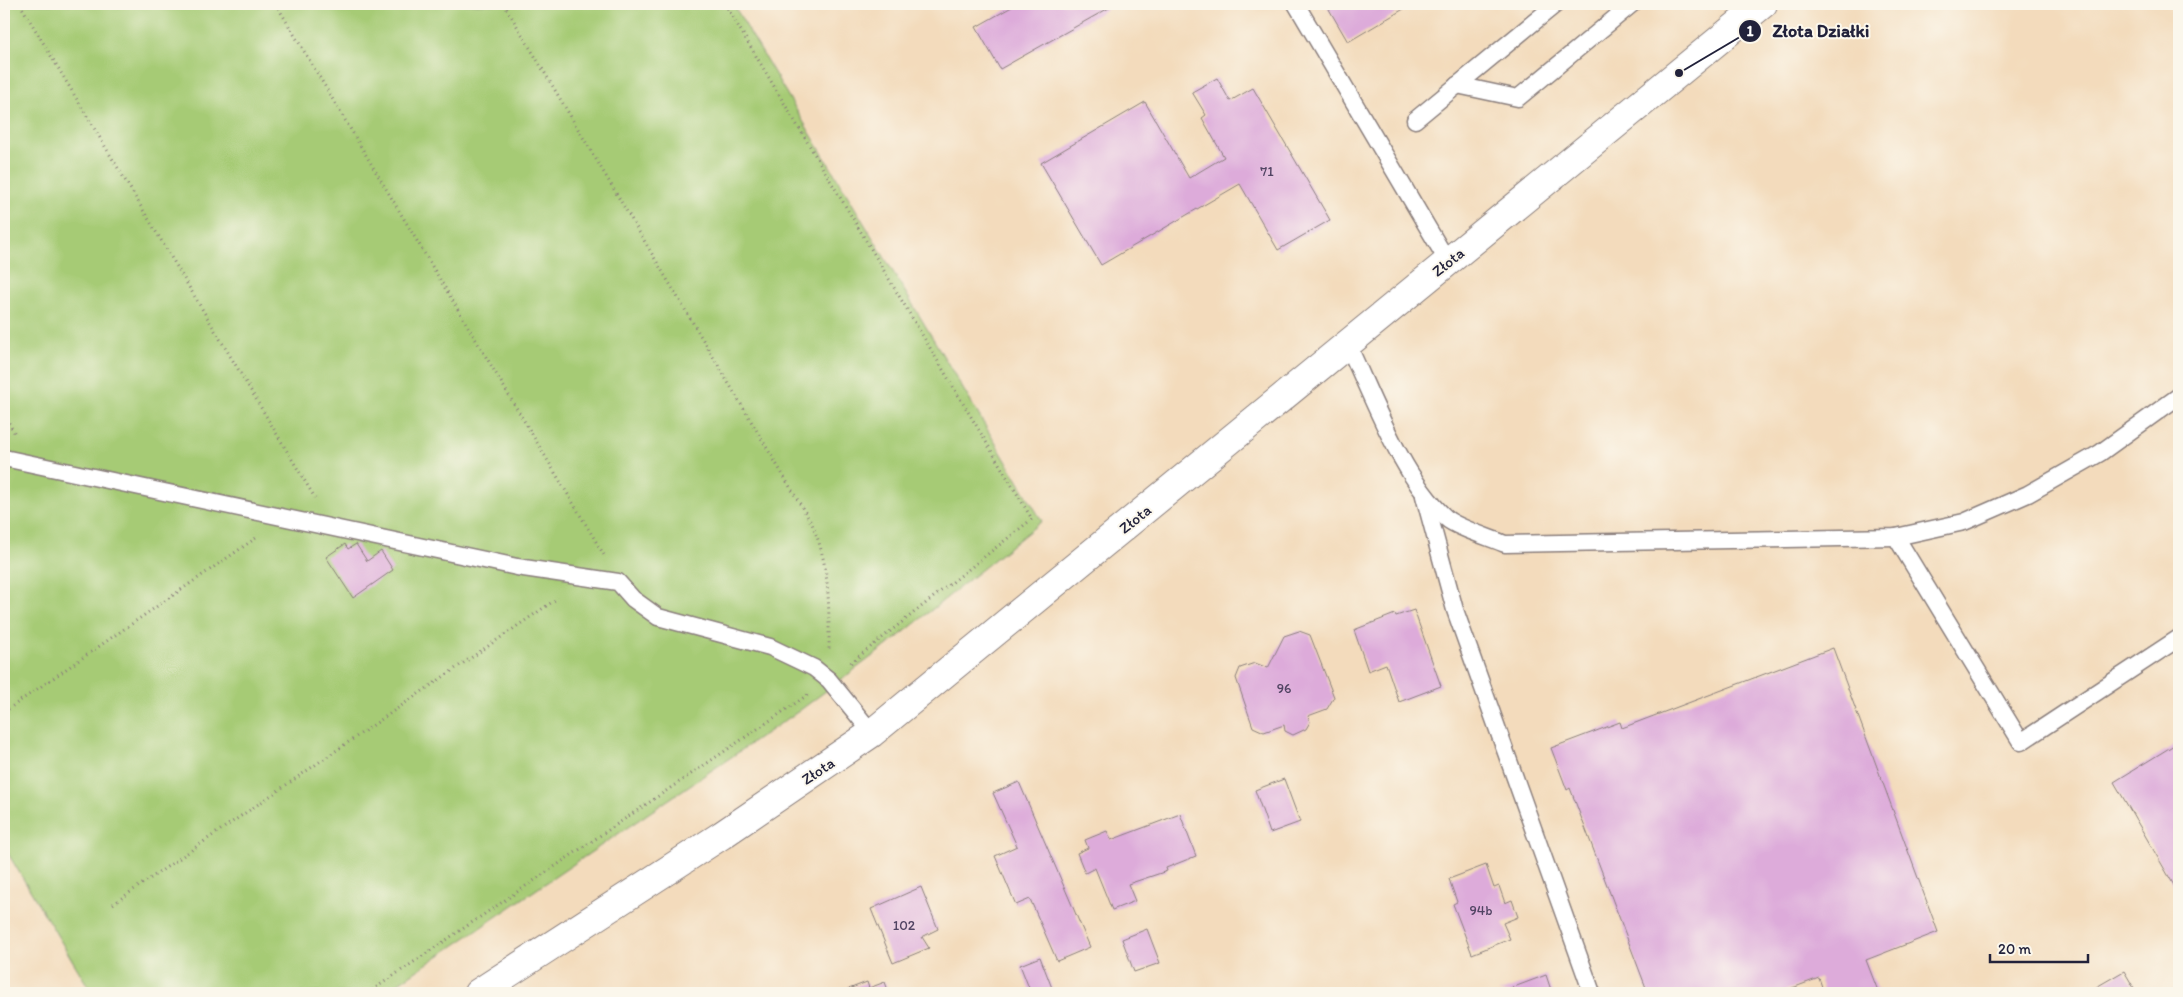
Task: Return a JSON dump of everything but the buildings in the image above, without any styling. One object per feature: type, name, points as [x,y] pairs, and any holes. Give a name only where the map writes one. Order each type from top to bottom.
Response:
[{"type":"street","name":"Złota","points":[[478,993],[722,835],[872,733],[1763,4]]},
{"type":"lane","points":[[1296,4],[1448,262]]},
{"type":"lane","points":[[1415,120],[1556,4]]},
{"type":"lane","points":[[1457,85],[1518,98],[1632,4]]},
{"type":"lane","points":[[1348,345],[1400,454],[1423,493],[1447,520],[1505,544],[1896,538],[1964,522],[2028,494],[2100,453],[2179,396]]},
{"type":"lane","points":[[4,458],[287,516],[517,567],[618,582],[633,599],[658,617],[770,647],[794,656],[829,680],[872,733]]},
{"type":"lane","points":[[1423,493],[1456,610],[1592,993]]},
{"type":"lane","points":[[1896,538],[2021,742],[2179,638]]},
{"type":"path","points":[[20,4],[332,527]]},
{"type":"path","points":[[276,4],[599,545],[618,582]]},
{"type":"path","points":[[504,4],[812,524],[821,544],[829,589],[829,680]]},
{"type":"path","points":[[368,993],[829,680],[1032,519],[724,4]]},
{"type":"path","points":[[4,712],[287,516]]},
{"type":"path","points":[[113,904],[589,577]]},
{"type":"green space","points":[[4,4],[733,4],[1042,521],[893,641],[799,711],[384,993],[92,993],[4,847]]},
{"type":"place","name":"Złota Działki","points":[[1679,73]]}]
